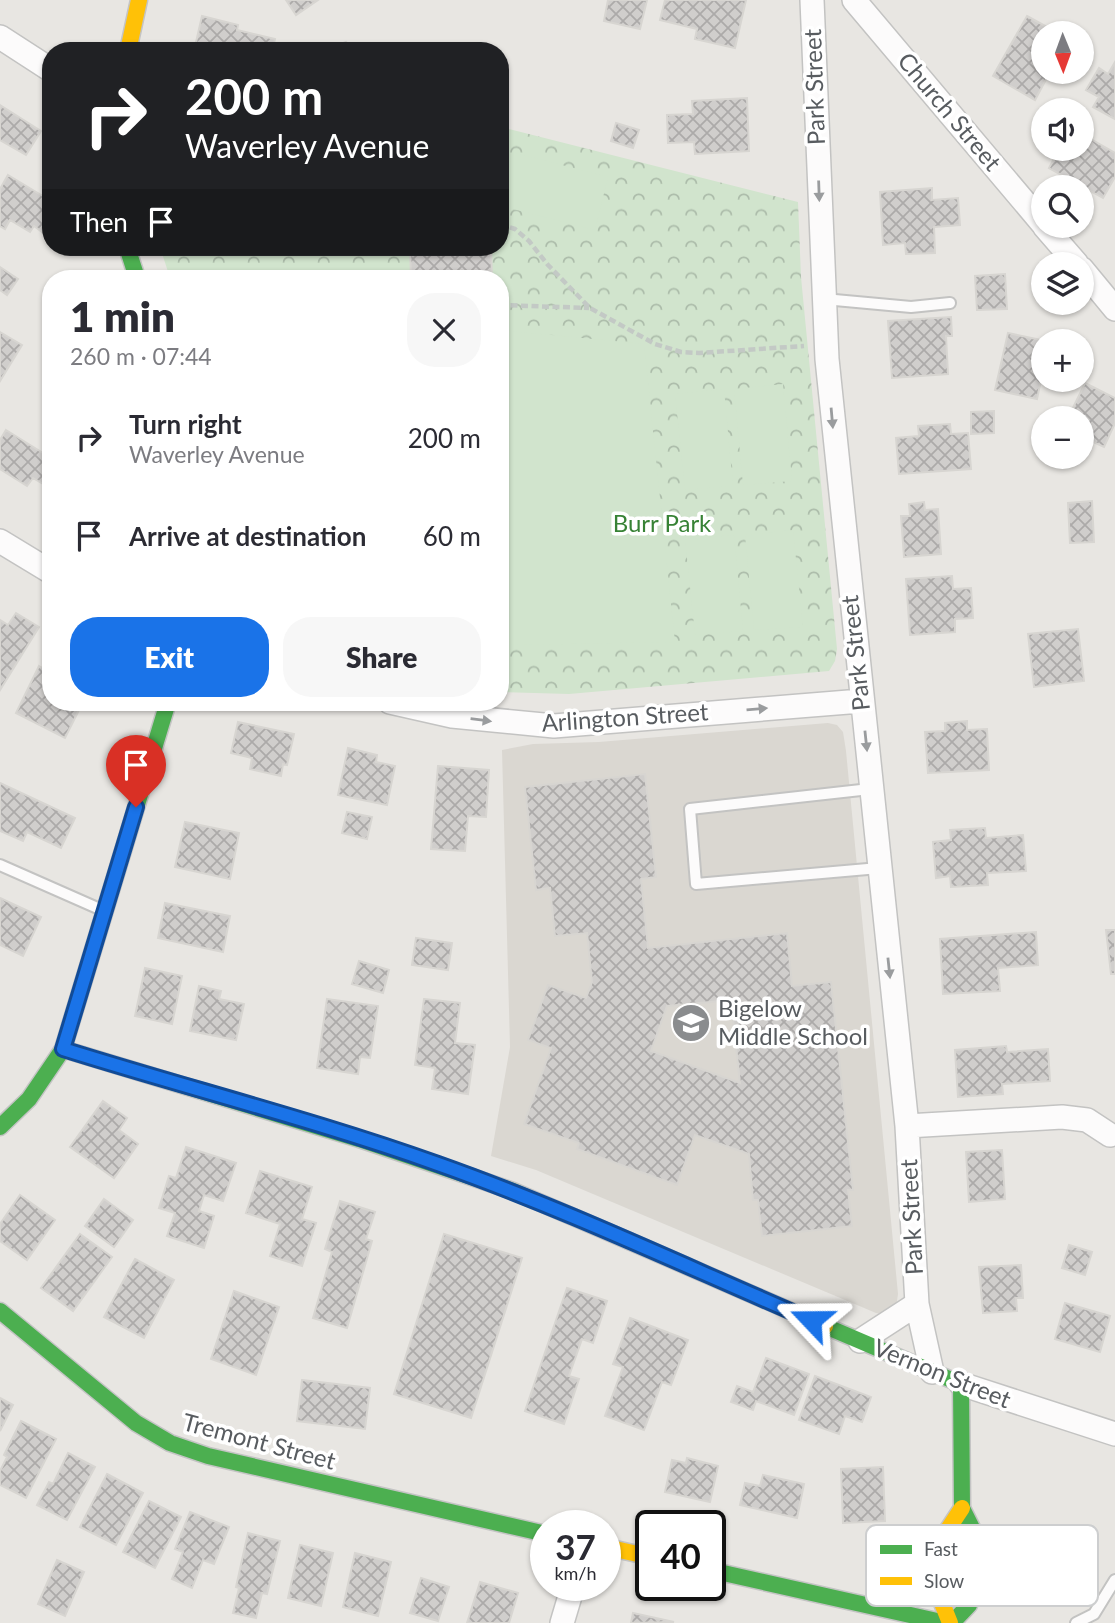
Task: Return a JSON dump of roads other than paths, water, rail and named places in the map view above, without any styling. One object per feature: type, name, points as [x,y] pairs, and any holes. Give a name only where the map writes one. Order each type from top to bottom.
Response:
[{"type":"street","points":[[130,42],[139,0]]},
{"type":"street","name":"Park Street","points":[[813,0],[826,345],[907,1126],[917,1304],[932,1372]]},
{"type":"street","name":"Church Street","points":[[854,0],[1031,210]]},
{"type":"street","points":[[0,37],[42,64]]},
{"type":"street","name":"Church Street","points":[[1055,238],[1067,252]]},
{"type":"street","points":[[1094,281],[1113,299]]},
{"type":"street","points":[[0,541],[42,567]]},
{"type":"street","name":"Arlington Street","points":[[430,711],[452,716],[554,726],[861,701]]},
{"type":"street","points":[[0,1128],[29,1099],[63,1049],[164,711]]},
{"type":"street","name":"Vernon Street","points":[[63,1049],[359,1139],[513,1191],[961,1384],[1115,1434]]},
{"type":"street","points":[[907,1126],[1062,1117],[1087,1120],[1110,1135]]},
{"type":"street","name":"Park Street","points":[[860,1341],[917,1304]]},
{"type":"street","name":"Tremont Street","points":[[0,1311],[136,1423],[170,1443],[208,1456],[530,1530]]},
{"type":"street","points":[[961,1384],[961,1508],[970,1525]]},
{"type":"street","points":[[950,1525],[961,1508]]},
{"type":"street","points":[[726,1574],[866,1605]]},
{"type":"street","points":[[562,1623],[569,1601]]},
{"type":"street","points":[[872,1606],[949,1623]]},
{"type":"street","points":[[943,1606],[949,1623]]},
{"type":"street","points":[[949,1623],[968,1606]]},
{"type":"lane","points":[[824,299],[911,307],[950,303]]},
{"type":"lane","points":[[870,789],[690,809],[696,884],[879,868]]},
{"type":"lane","points":[[0,865],[105,911]]},
{"type":"lane","points":[[1076,1623],[1094,1614],[1115,1580]]},
{"type":"place","name":"Bigelow Middle School","points":[[691,1023]]},
{"type":"park label","name":"Burr Park","points":[[662,524]]}]
